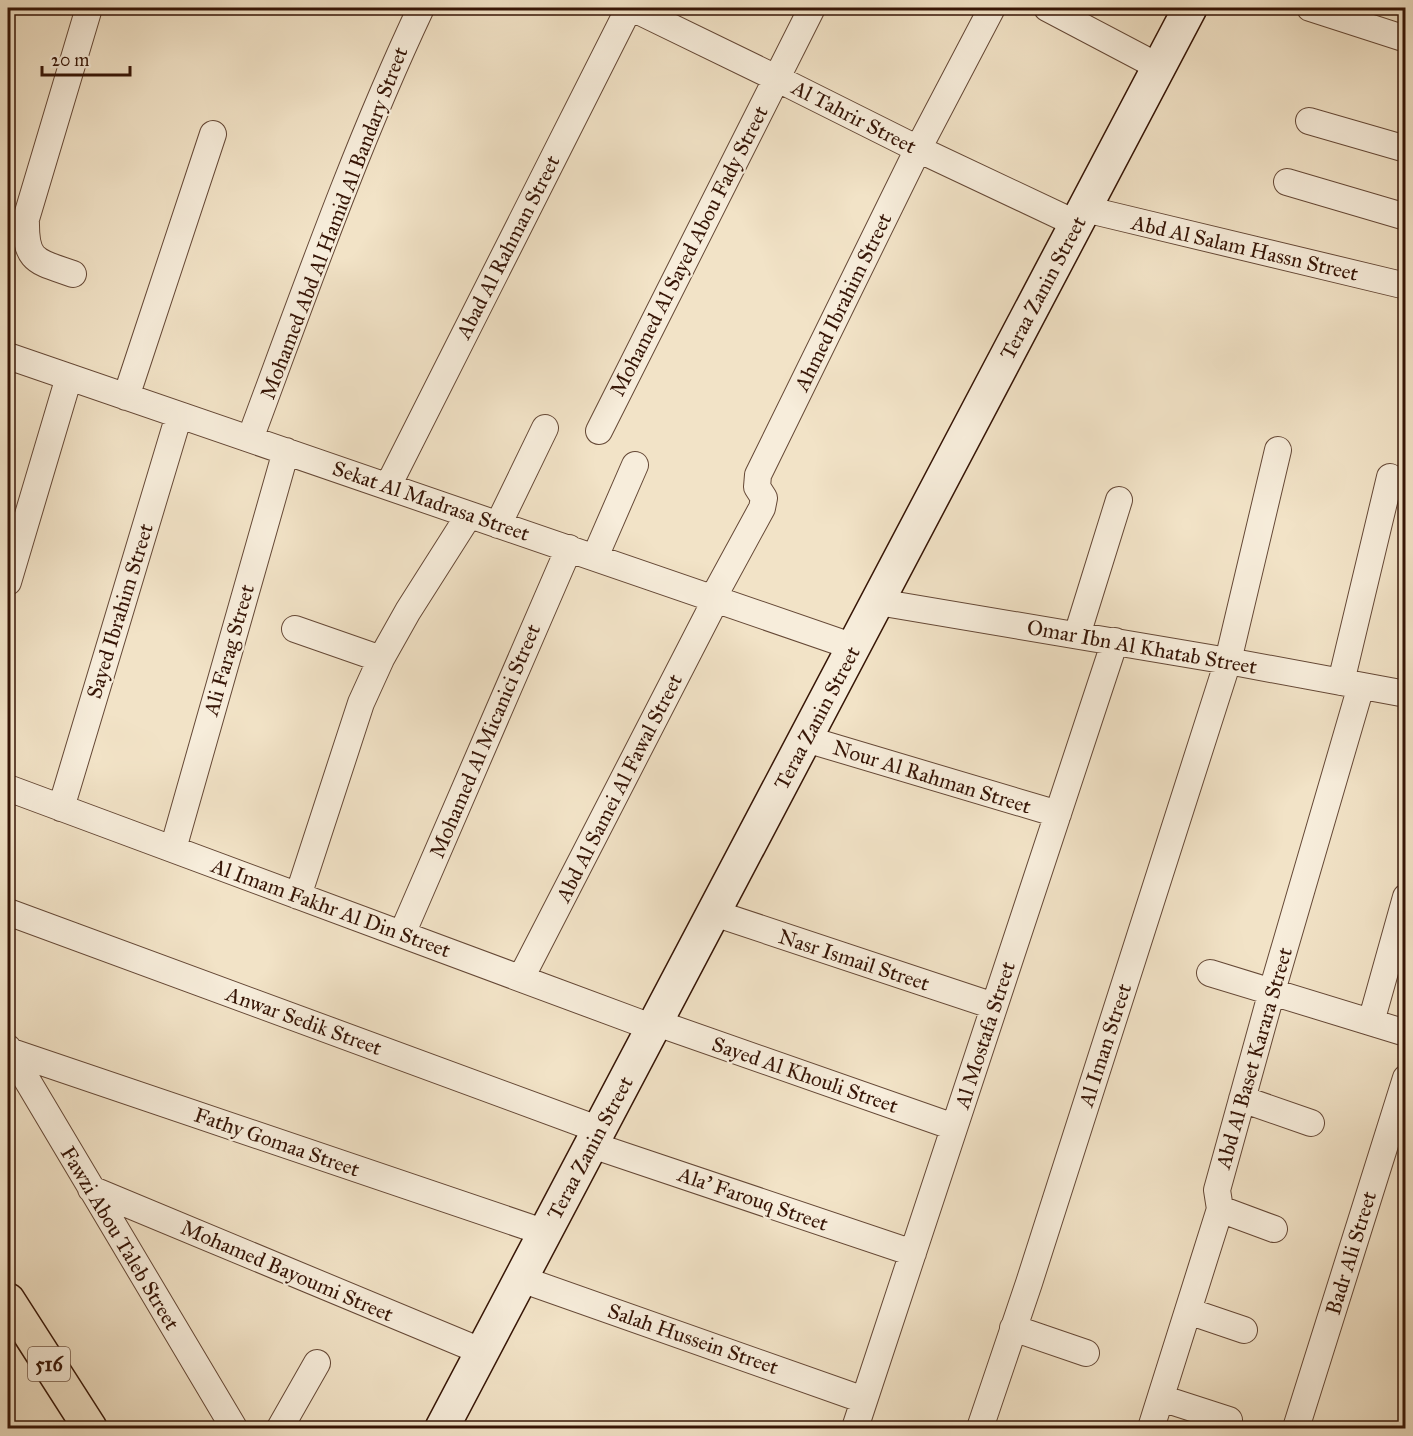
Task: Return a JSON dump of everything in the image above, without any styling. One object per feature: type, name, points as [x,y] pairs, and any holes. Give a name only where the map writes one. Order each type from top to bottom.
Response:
[{"type":"highway","name":"516","points":[[8,1300],[90,1428]]},
{"type":"street","points":[[73,274],[41,263],[29,251],[25,237],[26,219],[89,8]]},
{"type":"street","name":"Mohamed Abd Al Hamid Al Bandary Street","points":[[250,439],[339,198],[391,72],[421,8]]},
{"type":"street","name":"Al Tahrir Street","points":[[631,8],[918,149],[1081,217]]},
{"type":"street","name":"Abad Al Rahman Street","points":[[388,486],[631,8]]},
{"type":"street","name":"Mohamed Al Sayed Abou Fady Street","points":[[599,431],[812,8]]},
{"type":"street","name":"Ahmed Ibrahim Street","points":[[715,598],[762,508],[764,498],[757,487],[758,475],[918,149],[992,8]]},
{"type":"street","points":[[1047,8],[1159,67]]},
{"type":"street","name":"Teraa Zanin Street","points":[[444,1428],[1190,8]]},
{"type":"street","points":[[1310,8],[1406,39]]},
{"type":"street","points":[[1309,121],[1406,148]]},
{"type":"street","points":[[126,397],[213,135]]},
{"type":"street","points":[[1287,182],[1406,217]]},
{"type":"street","name":"Abd Al Salam Hassn Street","points":[[1081,217],[1406,286]]},
{"type":"street","name":"Sekat Al Madrasa Street","points":[[8,356],[854,647]]},
{"type":"street","points":[[8,582],[69,377]]},
{"type":"street","name":"Sayed Ibrahim Street","points":[[61,808],[179,415]]},
{"type":"street","points":[[498,525],[545,428]]},
{"type":"street","name":"Al Iman Street","points":[[980,1428],[1228,661],[1278,450]]},
{"type":"street","name":"Ali Farag Street","points":[[173,849],[286,452]]},
{"type":"street","points":[[595,557],[635,465]]},
{"type":"street","name":"Abd Al Baset Karara Street","points":[[1151,1428],[1220,1209],[1217,1190],[1272,992],[1351,684],[1390,477]]},
{"type":"street","points":[[1077,635],[1119,500]]},
{"type":"street","points":[[298,896],[361,703],[381,659],[408,611],[469,515]]},
{"type":"street","name":"Mohamed Al Micanici Street","points":[[402,934],[569,548]]},
{"type":"street","name":"Abd Al Samei Al Fawal Street","points":[[521,978],[715,598]]},
{"type":"street","name":"Omar Ibn Al Khatab Street","points":[[878,602],[1115,641],[1406,694]]},
{"type":"street","points":[[295,629],[381,659]]},
{"type":"street","name":"Al Mostafa Street","points":[[855,1428],[1115,641]]},
{"type":"street","name":"Nour Al Rahman Street","points":[[806,739],[1058,814]]},
{"type":"street","name":"Al Imam Fakhr Al Din Street","points":[[8,788],[521,978],[655,1025]]},
{"type":"street","points":[[1371,1022],[1406,897]]},
{"type":"street","name":"Anwar Sedik Street","points":[[8,912],[596,1137]]},
{"type":"street","name":"Nasr Ismail Street","points":[[714,913],[994,1006]]},
{"type":"street","points":[[1210,973],[1406,1033]]},
{"type":"street","name":"Sayed Al Khouli Street","points":[[655,1025],[954,1127]]},
{"type":"street","name":"Fawzi Abou Taleb Street","points":[[8,1049],[234,1428]]},
{"type":"street","name":"Fathy Gomaa Street","points":[[8,1049],[546,1233]]},
{"type":"street","name":"Badr Ali Street","points":[[1296,1428],[1406,1078]]},
{"type":"street","points":[[1242,1099],[1311,1123]]},
{"type":"street","name":"Ala' Farouq Street","points":[[596,1137],[913,1252]]},
{"type":"street","name":"Mohamed Bayoumi Street","points":[[91,1190],[483,1352]]},
{"type":"street","points":[[1220,1209],[1274,1229]]},
{"type":"street","name":"Salah Hussein Street","points":[[521,1279],[864,1400]]},
{"type":"street","points":[[1188,1311],[1244,1330]]},
{"type":"street","points":[[1014,1328],[1086,1353]]},
{"type":"street","points":[[280,1428],[317,1363]]},
{"type":"street","points":[[1161,1398],[1230,1420]]}]
